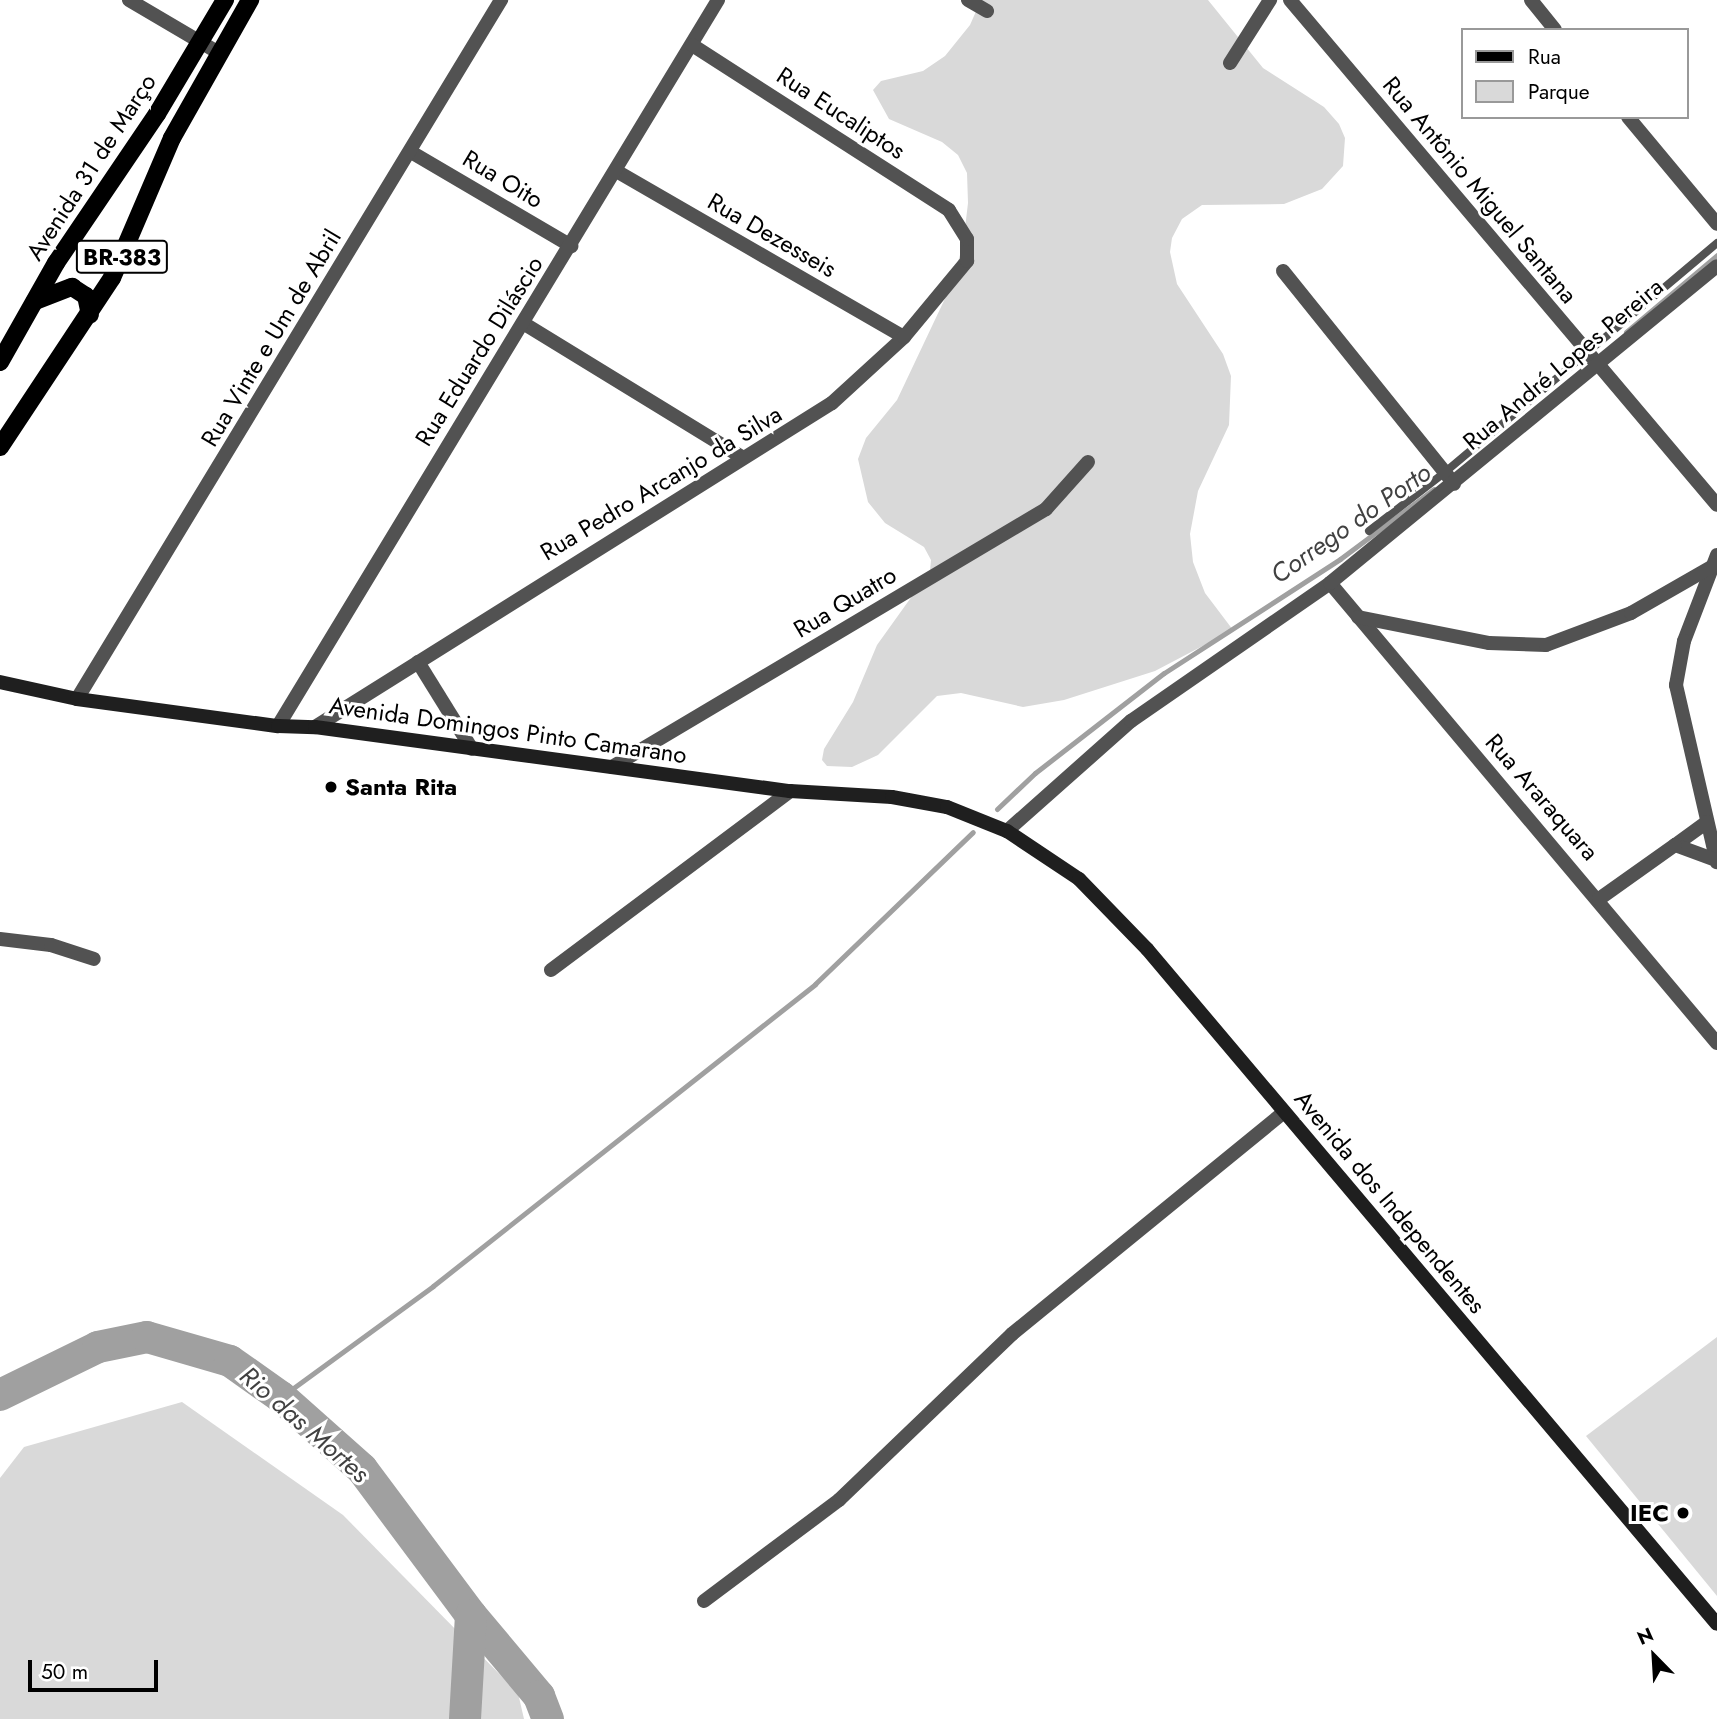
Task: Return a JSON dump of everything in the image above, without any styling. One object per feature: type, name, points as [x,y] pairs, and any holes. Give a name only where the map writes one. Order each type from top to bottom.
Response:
[{"type":"main road","name":"Avenida 31 de Março","points":[[0,362],[33,302],[225,0]]},
{"type":"main road","name":"Avenida 31 de Março","points":[[0,447],[90,315],[112,278],[172,138],[250,0]]},
{"type":"main road","points":[[33,302],[48,293],[72,287],[86,296],[90,315]]},
{"type":"main road","name":"Avenida Domingos Pinto Camarano","points":[[0,682],[78,699],[278,726],[315,727],[790,791],[892,797],[935,805],[1007,831]]},
{"type":"main road","name":"Avenida dos Independentes","points":[[1007,831],[1079,879],[1116,916],[1717,1624]]},
{"type":"street","points":[[129,0],[199,44],[219,53]]},
{"type":"street","name":"Rua Vinte e Um de Abril","points":[[78,699],[501,0]]},
{"type":"street","name":"Rua Eduardo Diláscio","points":[[278,726],[618,172],[718,0]]},
{"type":"street","points":[[968,0],[987,11]]},
{"type":"street","points":[[1230,63],[1270,0]]},
{"type":"street","name":"Rua Antônio Miguel Santana","points":[[1290,0],[1717,505]]},
{"type":"street","points":[[1531,0],[1553,28]]},
{"type":"street","name":"Rua Eucaliptos","points":[[692,45],[949,210],[961,225]]},
{"type":"street","points":[[1630,119],[1717,224]]},
{"type":"street","name":"Rua Oito","points":[[411,152],[571,246]]},
{"type":"street","name":"Rua Dezesseis","points":[[618,172],[904,337]]},
{"type":"street","name":"Rua Pedro Arcanjo da Silva","points":[[315,727],[742,457],[832,404],[904,337],[967,261],[967,239],[961,225]]},
{"type":"street","name":"Rua André Lopes Pereira","points":[[1007,831],[1131,721],[1330,583],[1449,479],[1598,366],[1717,266]]},
{"type":"street","points":[[1283,271],[1449,479]]},
{"type":"street","points":[[523,323],[742,457]]},
{"type":"street","name":"Rua Quatro","points":[[612,767],[1046,509],[1088,462]]},
{"type":"street","points":[[1358,617],[1489,643],[1546,645],[1631,613],[1715,561]]},
{"type":"street","points":[[1715,561],[1684,641],[1676,685],[1716,861]]},
{"type":"street","name":"Rua Araraquara","points":[[1330,583],[1600,899],[1717,1043]]},
{"type":"street","points":[[418,662],[472,749]]},
{"type":"street","points":[[551,970],[790,791]]},
{"type":"street","points":[[1600,899],[1707,822]]},
{"type":"street","points":[[1675,845],[1716,861]]},
{"type":"street","points":[[0,939],[51,945],[94,959]]},
{"type":"street","points":[[704,1601],[839,1500],[1012,1334],[1284,1112]]},
{"type":"lane","name":"Rua André Lopes Pereira","points":[[1369,531],[1449,479],[1587,353],[1717,243]]},
{"type":"green space","points":[[981,0],[1208,0],[1263,68],[1324,107],[1339,124],[1345,138],[1343,166],[1322,189],[1284,204],[1202,205],[1182,219],[1172,238],[1170,252],[1177,284],[1223,354],[1231,376],[1229,425],[1198,491],[1190,534],[1193,562],[1205,593],[1233,630],[1155,671],[1064,700],[1023,707],[961,693],[937,696],[878,755],[852,767],[827,766],[822,760],[824,749],[853,702],[877,645],[930,571],[931,560],[924,547],[885,523],[868,502],[858,459],[866,438],[897,400],[950,288],[963,245],[968,203],[967,173],[958,155],[942,142],[889,119],[873,90],[881,81],[923,71],[945,56],[970,25]]},
{"type":"green space","name":"IEC","points":[[1717,1337],[1717,1596],[1586,1436]]},
{"type":"green space","points":[[182,1402],[343,1515],[518,1693],[524,1719],[0,1719],[0,1478],[24,1447]]},
{"type":"waterway","name":"Corrego do Porto","points":[[1626,332],[1717,255]]},
{"type":"waterway","name":"Corrego do Porto","points":[[997,809],[1035,773],[1164,673],[1340,559],[1434,489]]},
{"type":"waterway","points":[[281,1397],[433,1286],[815,984],[973,832]]},
{"type":"waterway","name":"Rio das Mortes","points":[[0,1395],[98,1347],[147,1337],[230,1361],[281,1397],[362,1469],[471,1615],[539,1696],[548,1719]]},
{"type":"waterway","points":[[465,1719],[471,1615]]},
{"type":"place","name":"Santa Rita","points":[[331,787]]},
{"type":"place","name":"IEC","points":[[1683,1513]]}]
